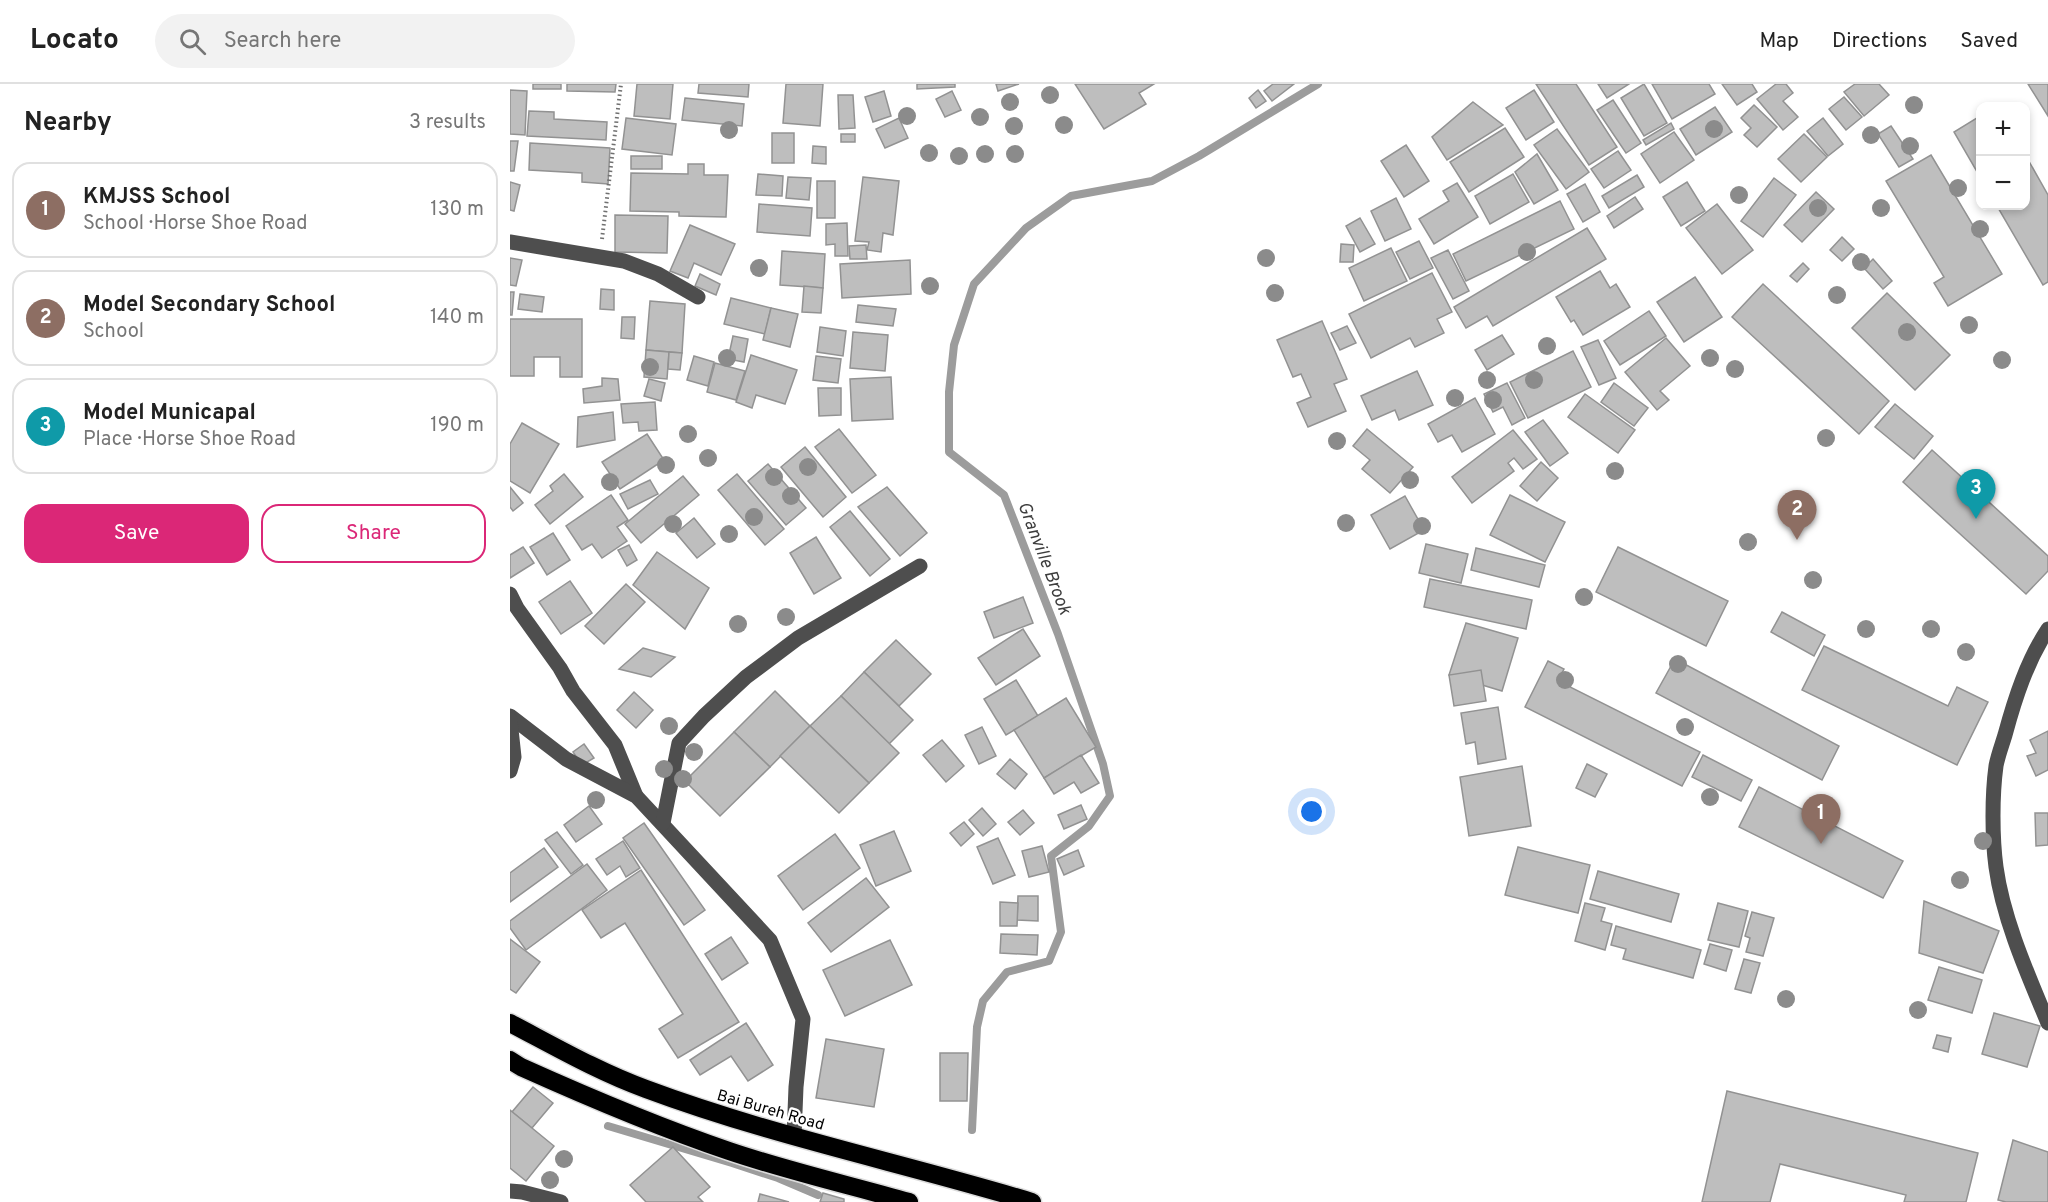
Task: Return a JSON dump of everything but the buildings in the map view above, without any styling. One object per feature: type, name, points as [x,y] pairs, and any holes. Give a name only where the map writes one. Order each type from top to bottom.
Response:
[{"type":"highway","name":"Bai Bureh Road","points":[[510,1023],[569,1054],[643,1088],[718,1115],[967,1182],[1032,1202]]},
{"type":"highway","points":[[510,1060],[609,1106],[700,1141],[909,1202]]},
{"type":"street","points":[[510,242],[624,261],[658,274],[698,297]]},
{"type":"street","points":[[663,823],[679,743],[704,716],[746,677],[798,638],[920,566]]},
{"type":"street","points":[[510,594],[573,691],[615,745],[636,796]]},
{"type":"street","points":[[2048,629],[2015,697],[1996,765],[1994,831],[1996,868],[2006,908],[2025,967],[2048,1023]]},
{"type":"street","points":[[510,716],[566,759],[636,796],[770,940],[803,1019],[796,1087],[794,1137]]},
{"type":"street","points":[[510,720],[514,757],[510,771]]},
{"type":"street","points":[[510,1191],[561,1202]]},
{"type":"path","points":[[600,257],[621,84]]},
{"type":"waterway","name":"Granville Brook","points":[[972,1130],[977,1027],[983,1001],[1007,972],[1049,961],[1061,932],[1051,856],[1089,826],[1110,796],[1103,764],[1058,634],[1004,495],[949,452],[949,392],[954,345],[974,284],[1026,228],[1071,196],[1152,181],[1199,156],[1318,84]]},
{"type":"waterway","points":[[608,1126],[778,1178],[818,1195]]},
{"type":"place","name":"Model Municapal","points":[[1976,519]]},
{"type":"place","name":"Model Secondary School","points":[[1797,540]]},
{"type":"place","name":"KMJSS School","points":[[1821,844]]}]
